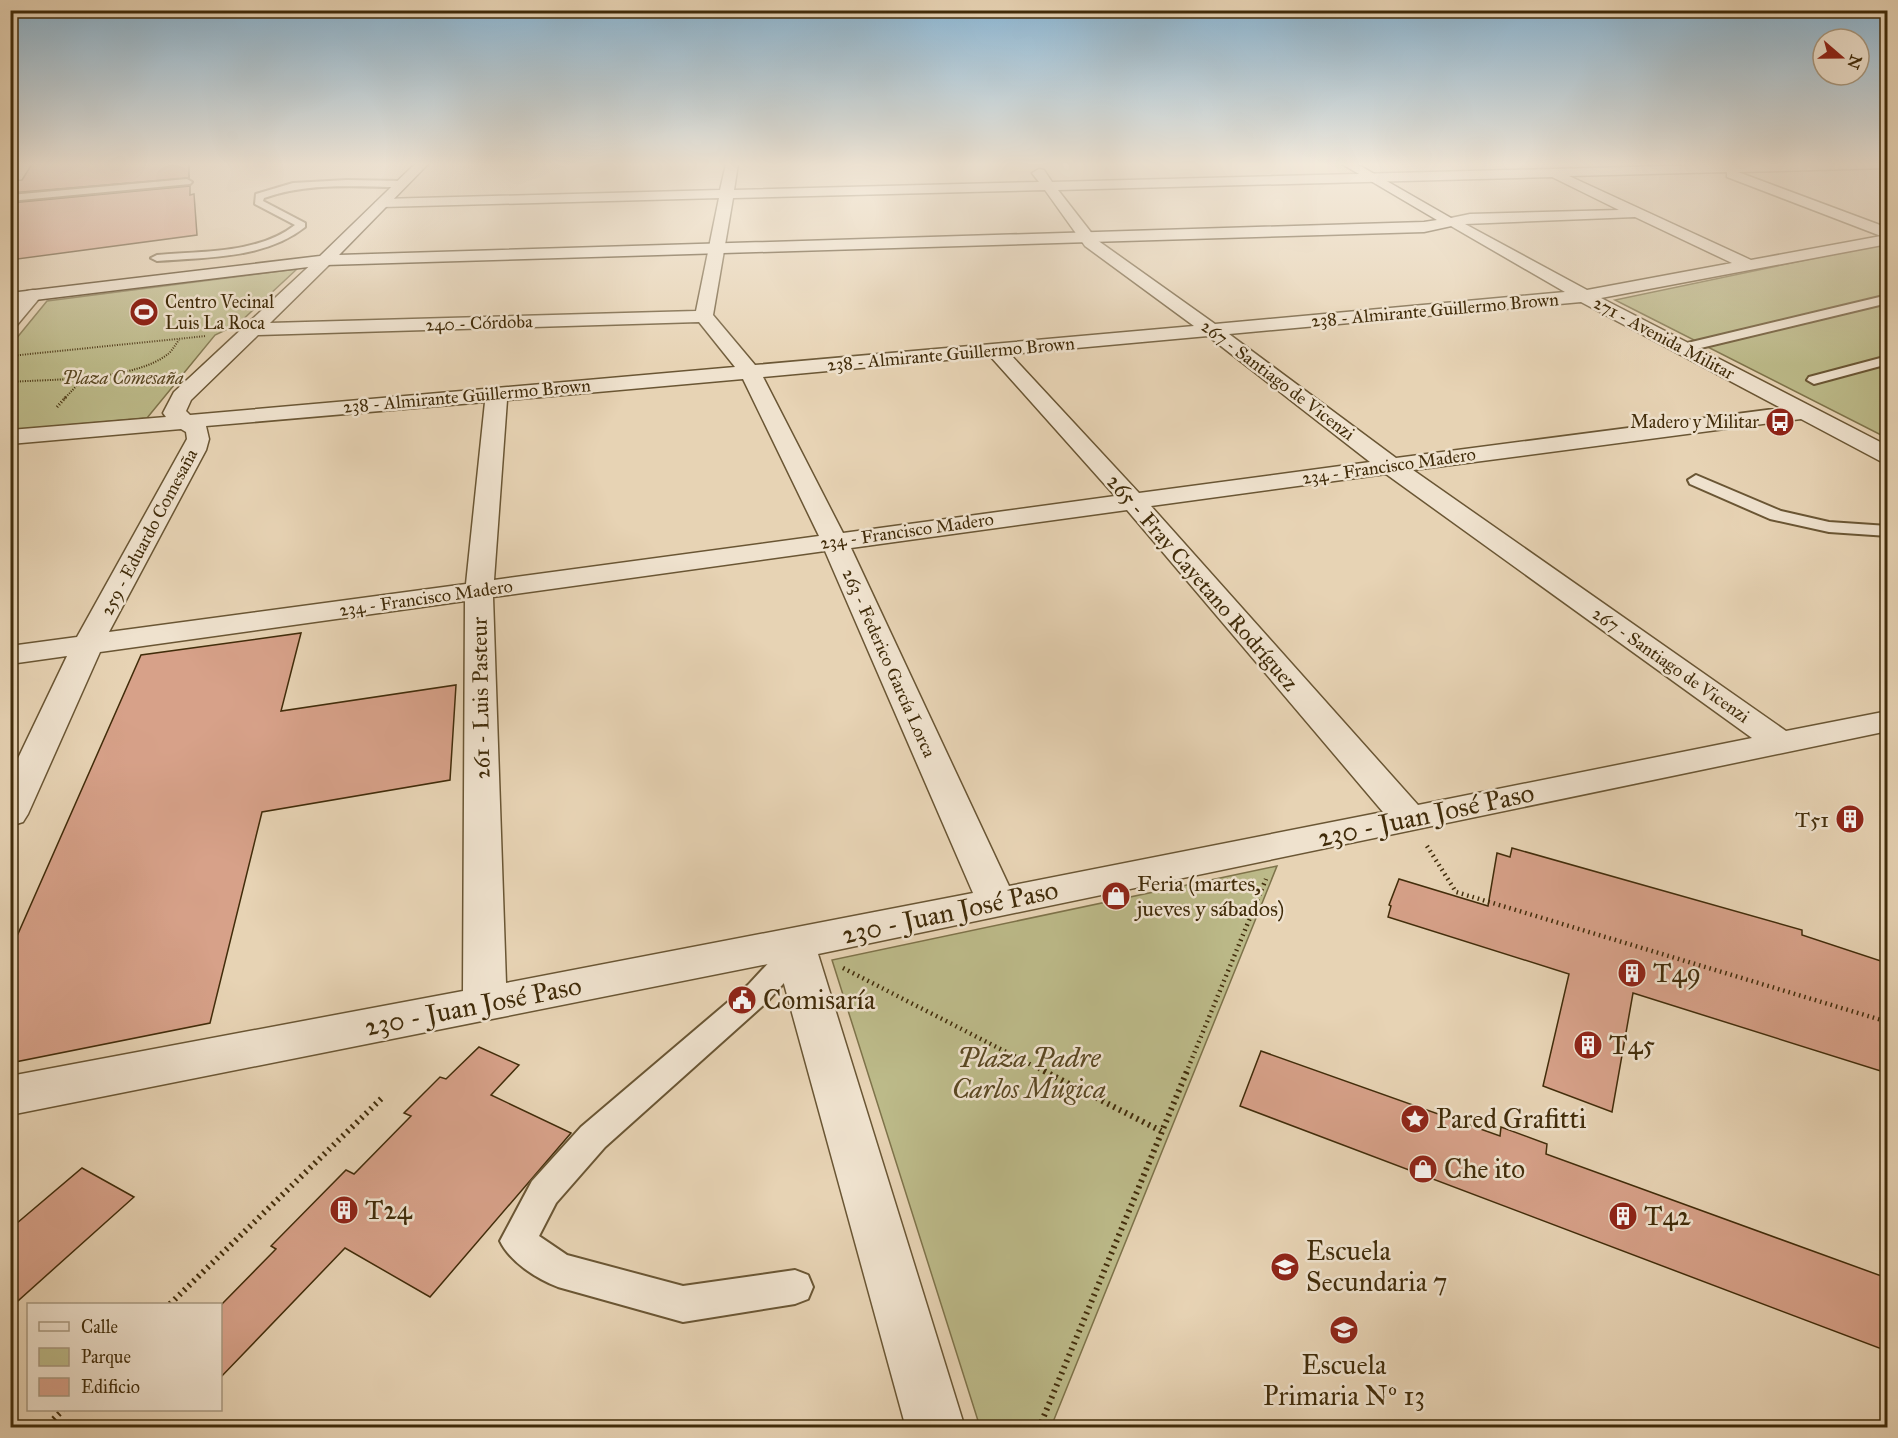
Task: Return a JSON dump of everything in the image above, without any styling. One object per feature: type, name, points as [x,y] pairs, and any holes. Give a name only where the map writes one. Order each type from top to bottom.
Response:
[{"type":"street","name":"259 - Eduardo Comesaña","points":[[10,814],[88,644],[194,450],[198,439],[196,430],[174,413],[182,397],[354,231]]},
{"type":"street","points":[[704,316],[720,231]]},
{"type":"street","name":"267 - Santiago de Vicenzi","points":[[1080,231],[1091,243],[1213,331],[1391,466],[1779,742]]},
{"type":"street","points":[[10,298],[325,260],[1269,231]]},
{"type":"street","name":"271 - Avenida Militar","points":[[1467,231],[1584,296],[1887,456]]},
{"type":"street","points":[[1677,231],[1747,264]]},
{"type":"street","name":"238 - Almirante Guillermo Brown","points":[[10,437],[1584,296],[1887,239]]},
{"type":"street","points":[[10,321],[33,295]]},
{"type":"street","name":"240 - Córdoba","points":[[254,329],[704,316]]},
{"type":"street","name":"263 - Federico García Lorca","points":[[704,316],[750,372],[834,541],[997,902]]},
{"type":"street","name":"265 - Fray Cayetano Rodríguez","points":[[994,349],[1133,501],[1408,818]]},
{"type":"street","name":"261 - Luis Pasteur","points":[[485,1004],[479,591],[497,393]]},
{"type":"street","name":"234 - Francisco Madero","points":[[10,655],[834,541],[1805,412]]},
{"type":"street","name":"230 - Juan José Paso","points":[[10,1096],[485,1004],[795,947],[997,902],[1887,721]]},
{"type":"street","points":[[795,947],[936,1428]]},
{"type":"lane","points":[[157,258],[253,247],[278,240],[296,231]]},
{"type":"lane","points":[[1684,348],[1887,299]]},
{"type":"lane","points":[[1860,306],[1887,314]]},
{"type":"lane","points":[[1815,380],[1887,360]]},
{"type":"lane","points":[[1696,480],[1776,515],[1829,527],[1887,531]]},
{"type":"lane","points":[[795,947],[758,993],[593,1137],[544,1192],[518,1241],[558,1270],[683,1304],[795,1287]]},
{"type":"path","points":[[10,356],[179,340],[254,329]]},
{"type":"path","points":[[10,382],[85,376],[136,368],[167,355],[179,340]]},
{"type":"path","points":[[1408,818],[1456,892],[1887,1022]]},
{"type":"path","points":[[1039,1428],[1272,865],[1264,848]]},
{"type":"path","points":[[795,947],[1161,1131]]},
{"type":"path","points":[[173,1303],[384,1096]]},
{"type":"path","points":[[44,1428],[62,1411]]},
{"type":"green space","points":[[1887,243],[1887,438],[1615,300]]},
{"type":"green space","name":"Plaza Comesaña","points":[[297,269],[238,324],[215,335],[147,418],[11,430],[11,345],[47,301]]},
{"type":"green space","name":"Plaza Padre Carlos Mugica","points":[[1277,866],[1051,1427],[980,1427],[832,960]]},
{"type":"building","points":[[10,231],[197,231],[197,235],[10,260]]},
{"type":"building","points":[[301,633],[281,711],[456,685],[450,780],[262,812],[210,1023],[10,1063],[10,952],[141,655]]},
{"type":"building","points":[[1512,848],[1802,930],[1802,935],[1887,963],[1887,1073],[1633,993],[1612,1112],[1543,1086],[1569,974],[1388,917],[1391,906],[1389,905],[1399,879],[1488,906],[1497,853],[1510,857]]},
{"type":"building","points":[[479,1047],[519,1065],[491,1095],[571,1133],[430,1297],[345,1248],[222,1376],[222,1304],[276,1249],[271,1246],[346,1170],[354,1174],[411,1116],[404,1113],[440,1077],[446,1079]]},
{"type":"building","name":"T42","points":[[1261,1051],[1500,1136],[1501,1127],[1547,1144],[1546,1154],[1887,1278],[1887,1351],[1240,1106]]},
{"type":"building","points":[[82,1168],[134,1197],[10,1308],[10,1229]]},
{"type":"place","name":"Centro Vecinal Luis La Roca","points":[[144,312]]},
{"type":"place","name":"Madero y Militar","points":[[1780,422]]},
{"type":"place","name":"T51","points":[[1850,819]]},
{"type":"place","name":"Feria (martes, jueves y sábados)","points":[[1116,896]]},
{"type":"place","name":"T49","points":[[1632,973]]},
{"type":"place","name":"Comisaría","points":[[742,1000]]},
{"type":"place","name":"T45","points":[[1588,1045]]},
{"type":"place","name":"Pared Grafitti","points":[[1415,1119]]},
{"type":"place","name":"Che ito","points":[[1423,1169]]},
{"type":"place","name":"T24","points":[[344,1210]]},
{"type":"place","name":"T42","points":[[1623,1216]]},
{"type":"place","name":"Escuela Secundaria 7","points":[[1285,1267]]},
{"type":"place","name":"Escuela Primaria Nº 13","points":[[1344,1330]]}]
